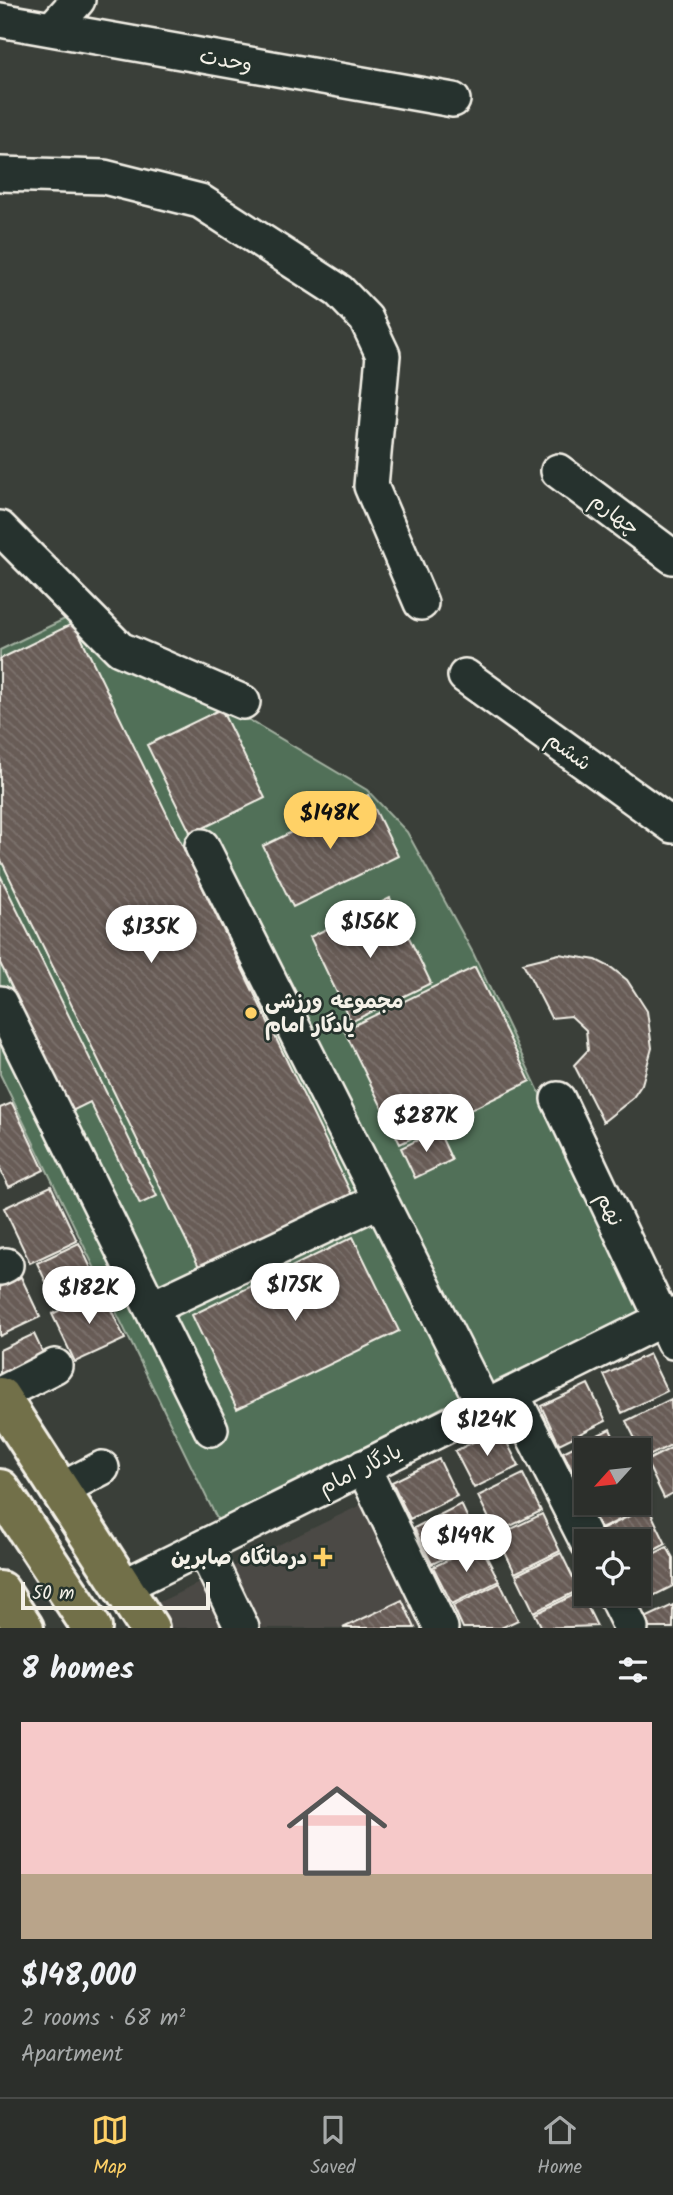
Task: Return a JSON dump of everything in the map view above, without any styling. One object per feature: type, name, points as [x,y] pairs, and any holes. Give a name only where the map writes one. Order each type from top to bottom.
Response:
[{"type":"main road","points":[[0,1396],[149,1628]]},
{"type":"main road","points":[[0,1489],[92,1628]]},
{"type":"main road","points":[[0,1591],[24,1628]]},
{"type":"street","points":[[52,29],[78,0]]},
{"type":"street","name":"وحدت","points":[[0,20],[453,100]]},
{"type":"street","points":[[0,174],[104,177],[201,201],[339,291],[366,319],[383,355],[370,486],[421,603]]},
{"type":"street","name":"چهارم","points":[[558,471],[673,557]]},
{"type":"street","points":[[0,528],[120,649],[243,702]]},
{"type":"street","name":"ششم","points":[[465,676],[673,825]]},
{"type":"street","points":[[202,846],[476,1390],[481,1409]]},
{"type":"street","points":[[0,1003],[211,1429]]},
{"type":"street","name":"نهم","points":[[558,1099],[669,1325]]},
{"type":"street","points":[[151,1308],[380,1200]]},
{"type":"street","name":"یادگار امام","points":[[122,1587],[512,1394],[669,1325]]},
{"type":"street","points":[[0,1396],[55,1366]]},
{"type":"street","points":[[512,1394],[580,1529]]},
{"type":"street","points":[[363,1467],[441,1628]]},
{"type":"street","points":[[60,1490],[102,1468]]},
{"type":"street","points":[[204,1547],[242,1628]]},
{"type":"street","points":[[620,1606],[631,1628]]},
{"type":"shaded area","name":"درمانگاه صابرین","points":[[365,1503],[427,1628],[151,1628],[141,1611]]},
{"type":"green space","name":"مجموعه ورزشی یادگار امام","points":[[73,615],[116,666],[224,705],[367,790],[407,832],[473,953],[644,1312],[476,1390],[219,1523],[0,1074],[0,650]]},
{"type":"building","points":[[74,623],[355,1201],[203,1275],[0,858],[0,659]]},
{"type":"building","points":[[221,709],[265,798],[191,834],[147,745]]},
{"type":"building","points":[[368,795],[398,856],[293,907],[263,846]]},
{"type":"building","points":[[0,875],[157,1196],[140,1204],[90,1102],[72,1111],[0,963]]},
{"type":"building","points":[[390,898],[431,983],[351,1022],[310,937]]},
{"type":"building","points":[[559,954],[596,960],[612,968],[627,980],[647,1011],[652,1048],[642,1084],[632,1099],[603,1122],[574,1065],[588,1050],[586,1030],[571,1016],[551,1018],[523,963]]},
{"type":"building","points":[[475,967],[530,1081],[400,1144],[344,1030]]},
{"type":"building","points":[[12,1103],[44,1170],[9,1187],[0,1169],[0,1108]]},
{"type":"building","points":[[438,1130],[452,1160],[415,1178],[401,1148]]},
{"type":"building","points":[[51,1186],[77,1241],[30,1263],[4,1208]]},
{"type":"building","points":[[353,1237],[399,1331],[237,1409],[192,1315]]},
{"type":"building","points":[[79,1243],[101,1289],[59,1309],[37,1263]]},
{"type":"building","points":[[21,1277],[40,1317],[0,1336],[0,1287]]},
{"type":"building","points":[[102,1291],[125,1339],[75,1362],[52,1314]]},
{"type":"building","points":[[34,1334],[49,1366],[0,1389],[0,1350]]},
{"type":"building","points":[[649,1354],[667,1391],[622,1413],[604,1375]]},
{"type":"building","points":[[588,1384],[606,1421],[559,1444],[541,1406]]},
{"type":"building","points":[[671,1399],[673,1444],[651,1455],[651,1438],[635,1438],[626,1421]]},
{"type":"building","points":[[500,1429],[519,1466],[474,1488],[455,1451]]},
{"type":"building","points":[[610,1429],[614,1438],[592,1438]]},
{"type":"building","points":[[574,1447],[574,1475],[563,1452]]},
{"type":"building","points":[[673,1447],[673,1493],[664,1498],[651,1471],[651,1458]]},
{"type":"building","points":[[439,1459],[457,1496],[410,1519],[392,1482]]},
{"type":"building","points":[[523,1474],[541,1511],[496,1533],[478,1496]]},
{"type":"building","points":[[461,1504],[479,1542],[432,1564],[414,1528]]},
{"type":"building","points":[[651,1513],[666,1544],[651,1552],[651,1529],[603,1529],[630,1516],[651,1516]]},
{"type":"building","points":[[542,1514],[560,1551],[515,1573],[497,1536]]},
{"type":"building","points":[[594,1516],[628,1516],[601,1529]]},
{"type":"building","points":[[480,1544],[499,1581],[452,1604],[433,1567]]},
{"type":"building","points":[[667,1547],[673,1558],[673,1586],[651,1597],[651,1555]]},
{"type":"building","points":[[561,1553],[574,1580],[574,1592],[534,1612],[516,1575]]},
{"type":"building","points":[[500,1583],[518,1620],[501,1628],[463,1628],[453,1606]]},
{"type":"building","points":[[574,1595],[574,1606],[587,1606],[597,1626],[542,1628],[535,1614]]},
{"type":"building","points":[[402,1600],[415,1628],[343,1628]]},
{"type":"building","points":[[673,1605],[673,1628],[645,1628],[641,1620]]},
{"type":"place","name":"مجموعه ورزشی یادگار امام","points":[[251,1013]]},
{"type":"place","name":"درمانگاه صابرین","points":[[323,1557]]}]
